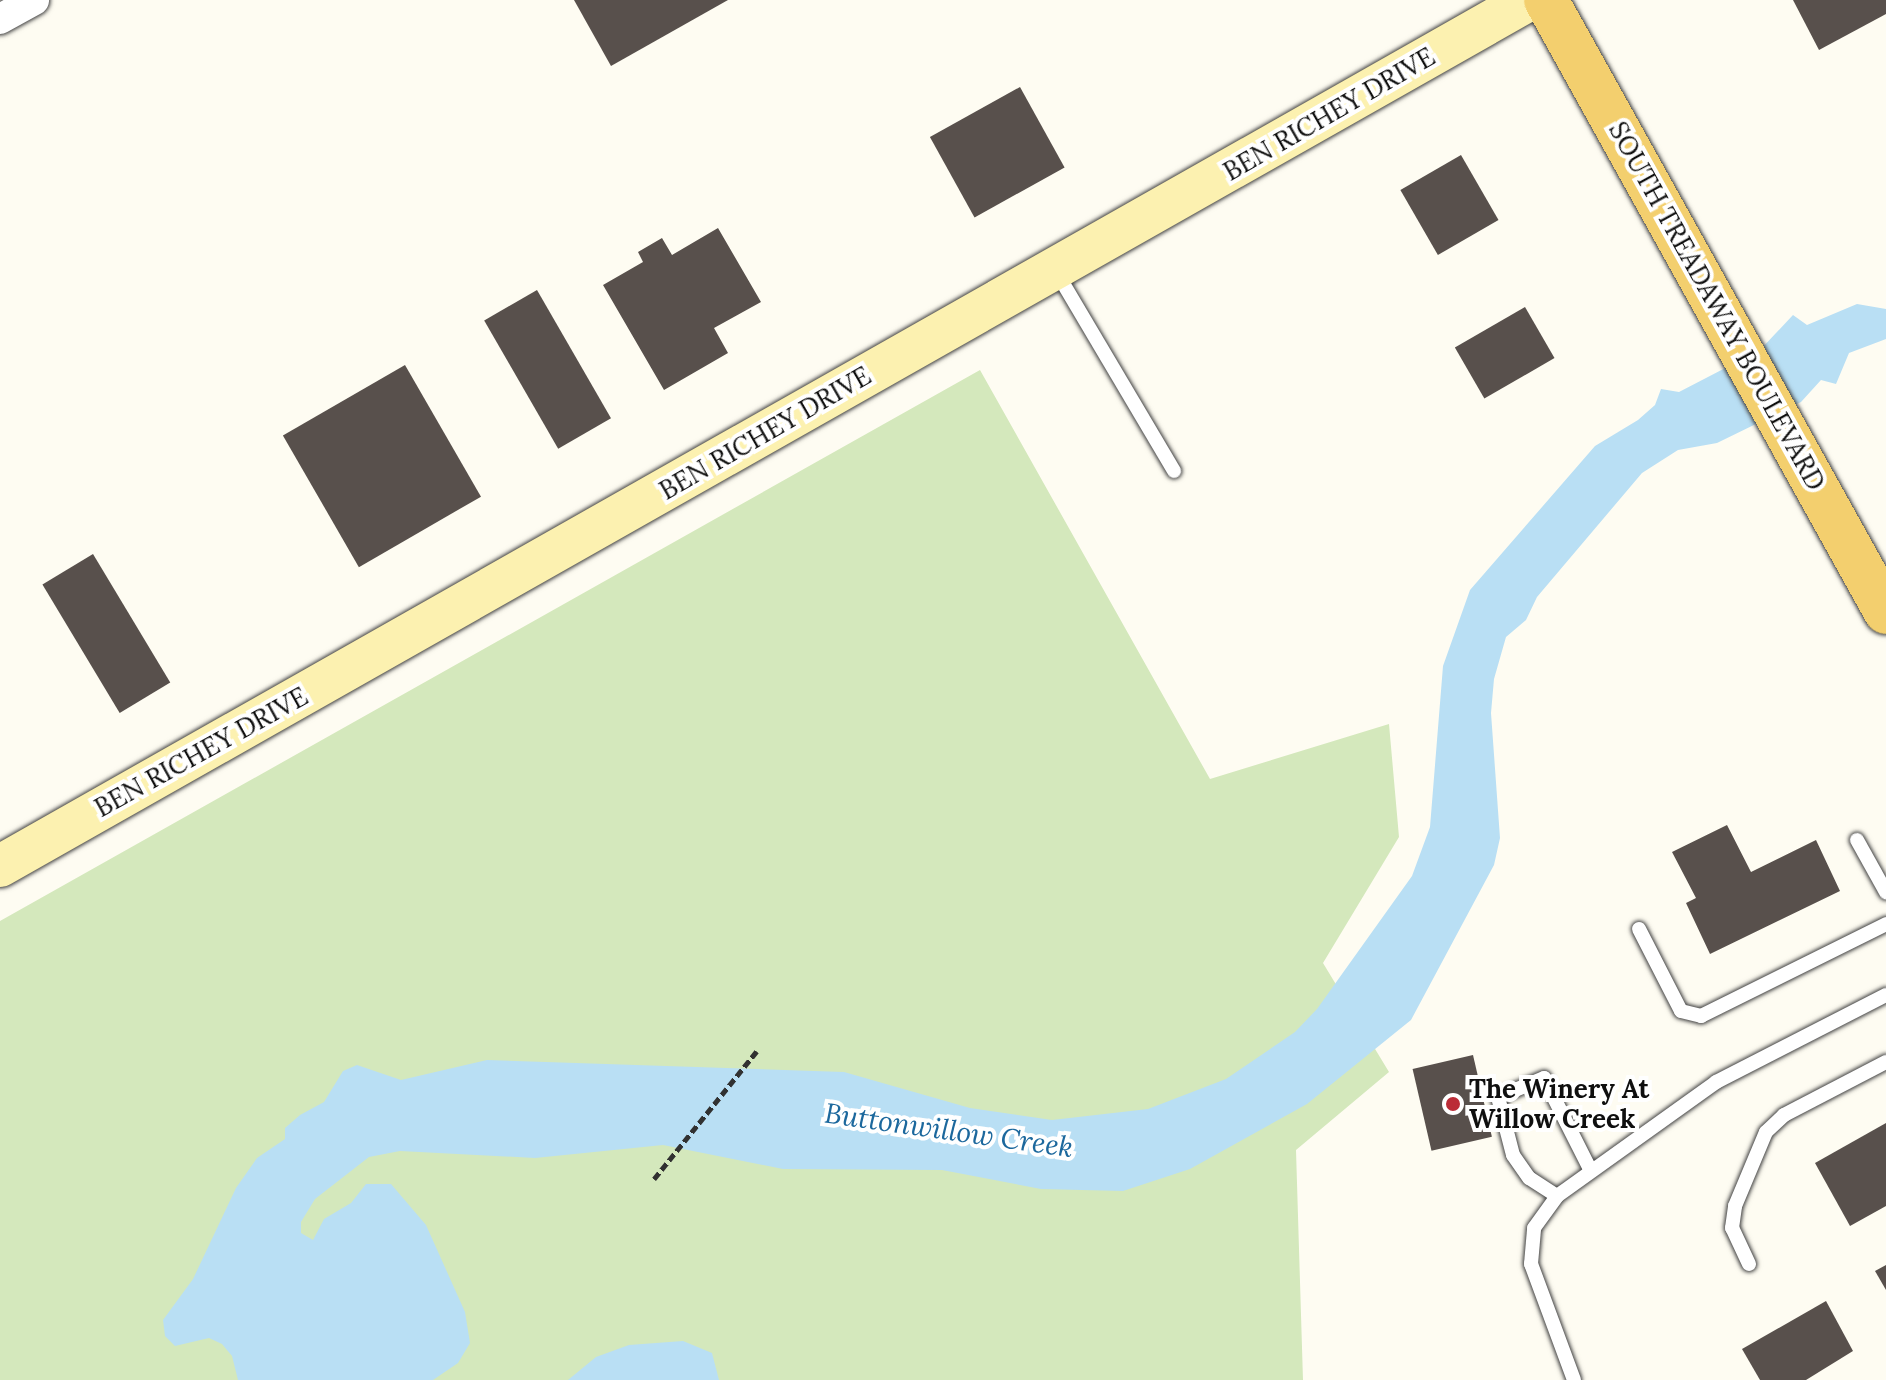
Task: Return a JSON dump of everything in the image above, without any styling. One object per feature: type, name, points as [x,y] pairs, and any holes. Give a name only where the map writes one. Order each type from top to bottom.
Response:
[{"type":"main road","name":"SOUTH TREADAWAY BOULEVARD","points":[[1546,0],[1886,612]]},
{"type":"street","points":[[0,19],[34,0]]},
{"type":"street","name":"BEN RICHEY DRIVE","points":[[0,866],[1529,0]]},
{"type":"lane","points":[[1055,269],[1174,471]]},
{"type":"lane","points":[[1857,840],[1886,892]]},
{"type":"lane","points":[[1639,929],[1681,1011],[1701,1016],[1886,924]]},
{"type":"lane","points":[[1574,1380],[1531,1264],[1534,1228],[1557,1196],[1716,1082],[1886,995]]},
{"type":"lane","points":[[1749,1264],[1732,1228],[1735,1206],[1766,1132],[1784,1115],[1886,1062]]},
{"type":"lane","points":[[1557,1196],[1529,1178],[1513,1155],[1498,1097],[1544,1078],[1591,1171]]},
{"type":"path","points":[[654,1179],[757,1051]]},
{"type":"green space","points":[[980,370],[1210,779],[1389,724],[1399,837],[1323,963],[1389,1072],[1296,1150],[1303,1380],[0,1380],[0,921]]},
{"type":"water","name":"Buttonwillow Creek","points":[[1857,304],[1886,309],[1886,339],[1849,353],[1836,384],[1821,380],[1801,402],[1717,443],[1678,450],[1642,473],[1537,597],[1526,620],[1506,637],[1494,679],[1491,713],[1500,838],[1494,865],[1411,1020],[1307,1104],[1190,1169],[1123,1191],[1041,1189],[942,1170],[783,1169],[663,1145],[535,1158],[400,1151],[369,1157],[315,1199],[301,1222],[301,1233],[313,1240],[324,1219],[351,1203],[366,1184],[391,1184],[426,1225],[465,1312],[470,1343],[458,1363],[433,1380],[238,1380],[232,1356],[222,1344],[209,1338],[175,1346],[165,1336],[163,1320],[193,1279],[236,1188],[257,1158],[285,1139],[285,1128],[300,1115],[324,1102],[343,1071],[357,1065],[401,1080],[487,1060],[844,1072],[970,1108],[1052,1120],[1148,1109],[1226,1079],[1295,1032],[1317,1009],[1412,876],[1430,827],[1443,666],[1470,590],[1595,446],[1638,420],[1655,405],[1661,389],[1679,392],[1760,350],[1793,315],[1807,325]]},
{"type":"water","points":[[683,1341],[712,1353],[719,1380],[568,1380],[596,1357],[629,1345]]},
{"type":"building","points":[[574,0],[728,0],[611,66]]},
{"type":"building","points":[[1793,0],[1886,0],[1886,14],[1819,50]]},
{"type":"building","points":[[1020,87],[1065,167],[975,217],[930,137]]},
{"type":"building","points":[[1461,155],[1498,220],[1438,255],[1400,190]]},
{"type":"building","points":[[718,228],[761,302],[714,328],[728,353],[664,390],[603,285],[643,262],[638,252],[662,238],[672,255]]},
{"type":"building","points":[[537,290],[611,418],[558,449],[484,320]]},
{"type":"building","points":[[1525,307],[1555,358],[1484,399],[1455,348]]},
{"type":"building","points":[[405,365],[481,497],[359,567],[283,436]]},
{"type":"building","points":[[93,554],[170,683],[120,713],[42,584]]},
{"type":"building","points":[[1727,825],[1751,872],[1816,840],[1840,891],[1710,954],[1686,903],[1696,898],[1672,852]]},
{"type":"building","name":"The Winery At Willow Creek","points":[[1473,1055],[1492,1137],[1431,1151],[1413,1069]]},
{"type":"building","points":[[1886,1123],[1886,1206],[1850,1226],[1815,1163]]},
{"type":"building","points":[[1886,1265],[1886,1290],[1875,1271]]},
{"type":"building","points":[[1826,1301],[1853,1351],[1806,1380],[1760,1380],[1742,1349]]},
{"type":"place","name":"The Winery At Willow Creek","points":[[1453,1104]]}]
